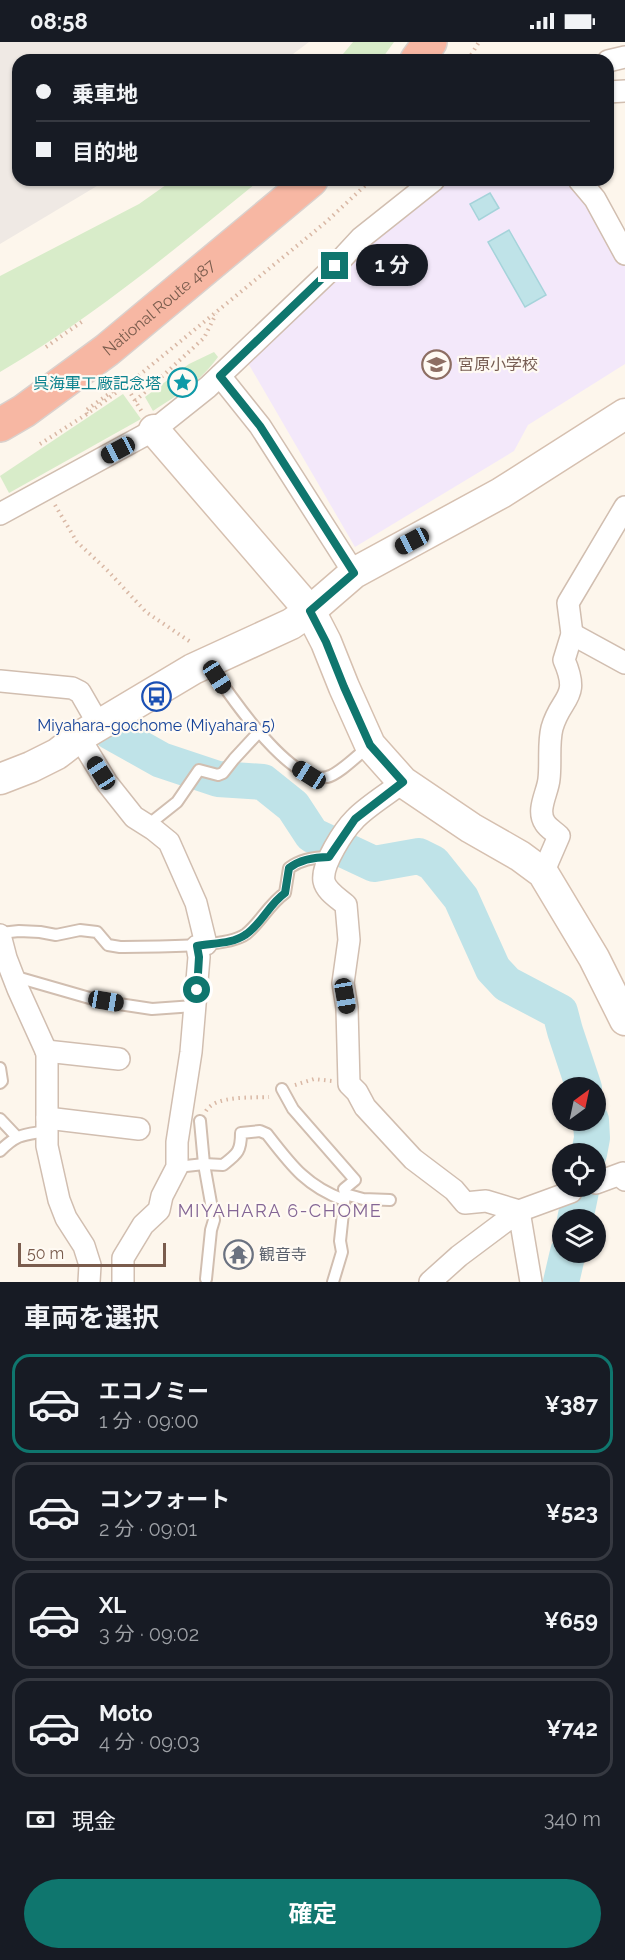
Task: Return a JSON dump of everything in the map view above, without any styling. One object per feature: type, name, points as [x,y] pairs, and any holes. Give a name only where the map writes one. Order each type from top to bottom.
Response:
[{"type":"highway","name":"National Route 487","points":[[0,425],[24,411],[107,350],[304,186]]},
{"type":"street","points":[[0,514],[153,430],[220,376],[335,266],[361,238],[426,186]]},
{"type":"street","points":[[584,186],[594,199],[625,254]]},
{"type":"street","points":[[220,376],[260,426],[354,573]]},
{"type":"street","points":[[0,779],[31,767],[57,753],[89,731],[208,662],[291,624],[310,611],[354,573],[501,493],[625,414]]},
{"type":"street","points":[[153,430],[310,611],[326,642],[370,745],[403,782],[543,873],[621,1005]]},
{"type":"street","points":[[543,873],[558,836],[544,823],[543,803],[549,781],[552,727],[572,686],[570,673],[564,660],[572,634],[568,603],[625,507]]},
{"type":"street","points":[[572,634],[625,663]]},
{"type":"street","points":[[0,681],[72,688],[80,692],[89,731],[108,783],[134,817],[169,842],[196,903],[202,945],[191,1052],[177,1142],[177,1167],[162,1196],[159,1210],[143,1225],[123,1258],[123,1282]]},
{"type":"street","points":[[403,782],[355,819],[325,868],[324,882],[331,892],[346,905],[349,939],[343,983],[348,1008],[349,1084],[357,1092],[365,1107],[413,1159],[454,1190],[465,1203],[486,1201],[519,1212]]},
{"type":"street","points":[[0,934],[13,976],[46,1051],[47,1146],[59,1200],[66,1218],[84,1245],[90,1265],[89,1282]]},
{"type":"street","points":[[46,1051],[118,1059]]},
{"type":"street","points":[[47,1124],[139,1129]]},
{"type":"street","points":[[606,1180],[624,1176]]},
{"type":"street","points":[[430,1282],[459,1256],[519,1212],[558,1197]]},
{"type":"street","points":[[519,1212],[531,1282]]},
{"type":"lane","points":[[208,662],[227,692],[259,732],[291,764],[309,775],[327,777],[345,766],[370,745]]},
{"type":"lane","points":[[148,825],[177,802],[199,770],[218,775],[223,773],[259,732]]},
{"type":"lane","points":[[0,934],[19,931],[56,935],[80,930],[97,932],[108,945],[120,947],[220,943],[244,935],[285,893],[289,868],[297,862],[334,850]]},
{"type":"lane","points":[[13,976],[93,999],[152,1009],[194,1006]]},
{"type":"lane","points":[[0,1068],[2,1081],[0,1083]]},
{"type":"lane","points":[[282,1089],[293,1109],[355,1180],[344,1189],[340,1241],[342,1251],[333,1282]]},
{"type":"lane","points":[[0,1119],[17,1137]]},
{"type":"lane","points":[[200,1121],[204,1164],[214,1220],[206,1279]]},
{"type":"lane","points":[[0,1152],[17,1137],[47,1124]]},
{"type":"lane","points":[[177,1167],[204,1164],[223,1165],[237,1154],[241,1145],[241,1132],[260,1131],[267,1134],[297,1172],[328,1194],[390,1200]]},
{"type":"path","points":[[40,444],[87,414],[132,381],[326,222],[365,186]]},
{"type":"path","points":[[135,401],[204,338],[216,314]]},
{"type":"path","points":[[46,346],[83,321]]},
{"type":"path","points":[[87,414],[85,411],[124,383]]},
{"type":"path","points":[[47,488],[77,542],[146,612],[194,645],[208,662]]},
{"type":"path","points":[[200,1121],[209,1106],[222,1100],[271,1096],[282,1089],[314,1079],[349,1084]]},
{"type":"shaded area","points":[[0,42],[309,42],[293,54],[12,54],[12,186],[97,186],[0,244]]},
{"type":"shaded area","name":"宮原小学校","points":[[444,186],[580,186],[625,255],[625,364],[528,425],[514,451],[355,547],[248,363],[395,217]]},
{"type":"green space","points":[[353,42],[394,42],[385,54],[343,54]]},
{"type":"green space","points":[[164,186],[252,186],[101,305],[0,372],[0,276],[139,204]]},
{"type":"green space","points":[[214,352],[218,357],[204,374],[153,411],[145,397],[189,364]]},
{"type":"green space","points":[[123,394],[141,419],[9,493],[0,476]]},
{"type":"water","points":[[490,193],[499,208],[479,220],[470,204]]},
{"type":"water","points":[[509,230],[546,295],[525,307],[488,242]]},
{"type":"waterway","points":[[111,732],[161,760],[218,779],[263,782],[293,806],[312,835],[374,864],[419,856],[433,863],[461,898],[493,969],[507,984],[560,1012],[580,1077]]},
{"type":"waterway","points":[[591,1143],[592,1131]]},
{"type":"waterway","points":[[577,1209],[580,1197]]},
{"type":"waterway","points":[[561,1282],[565,1263]]},
{"type":"place","name":"宮原小学校","points":[[437,364]]},
{"type":"place","name":"呉海軍工廠記念塔","points":[[182,383]]},
{"type":"place","name":"Miyahara-gochome (Miyahara 5)","points":[[156,697]]},
{"type":"place","name":"観音寺","points":[[238,1254]]},
{"type":"district","name":"MIYAHARA 6-CHOME","points":[[280,1210]]},
{"type":"route","points":[[197,990],[199,957],[197,946],[220,943],[244,935],[285,893],[289,868],[307,859],[329,857],[355,819],[403,782],[370,745],[326,642],[310,611],[354,573],[260,426],[220,376],[335,266]]}]
